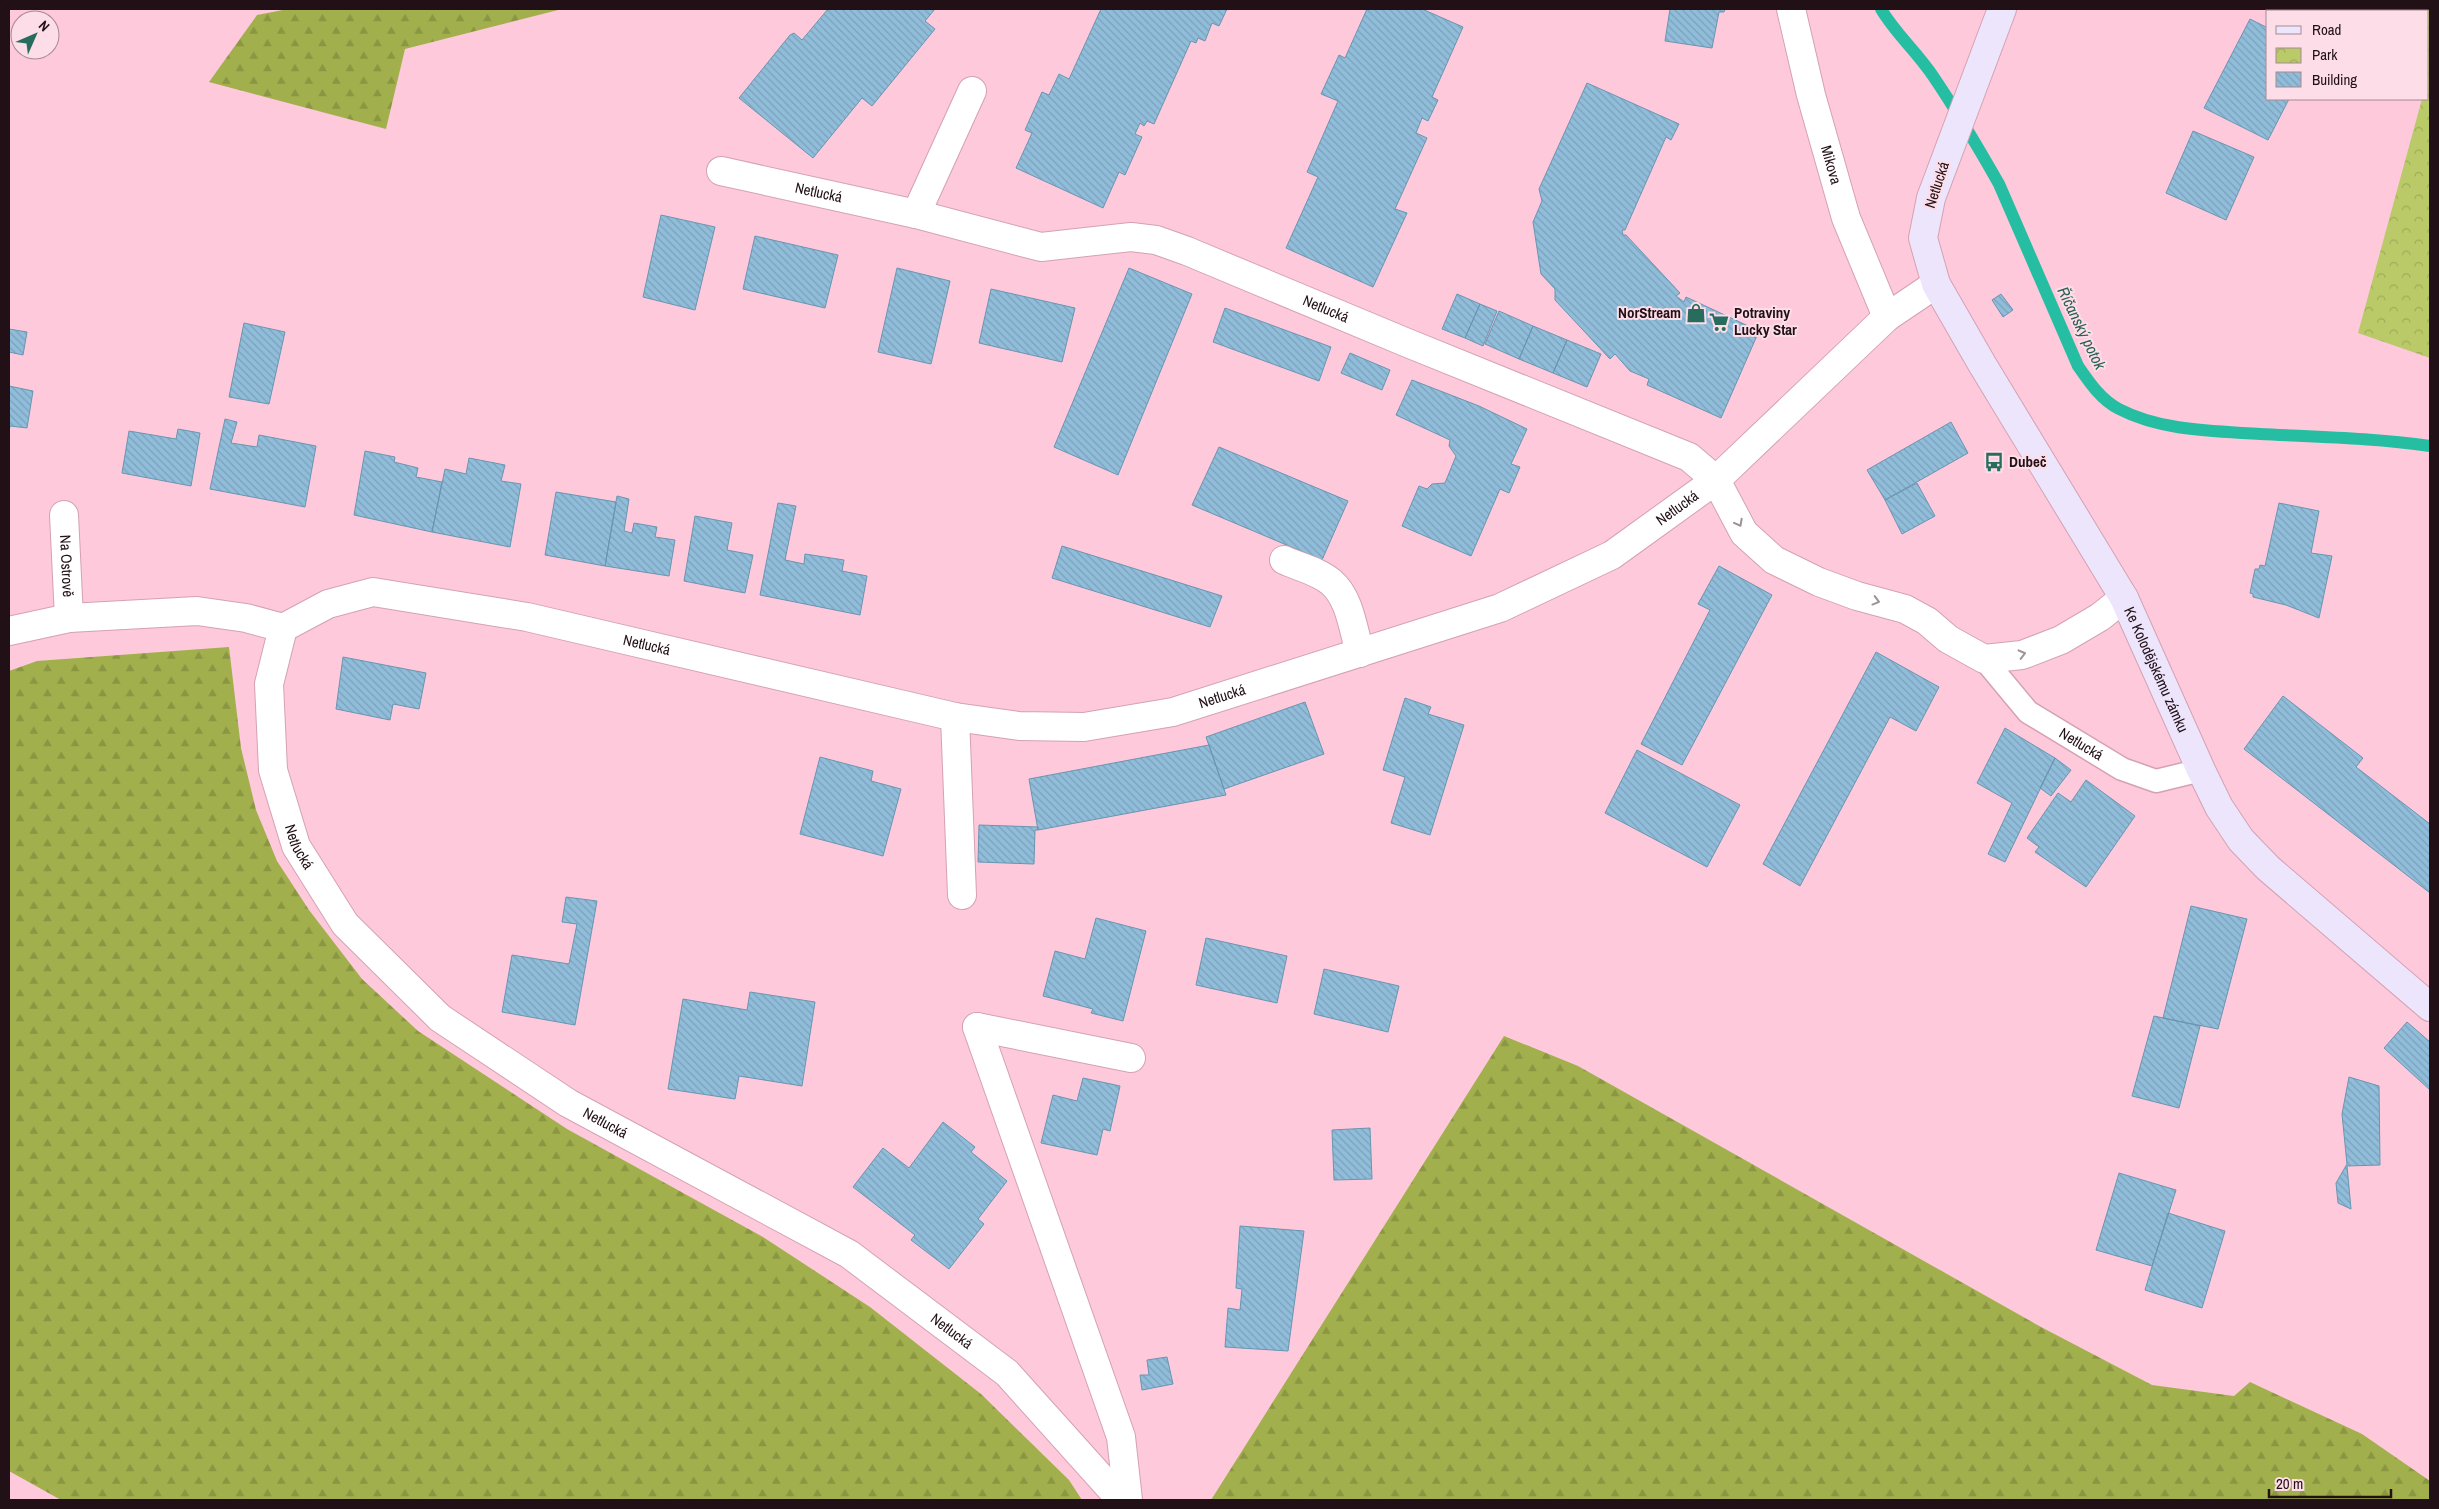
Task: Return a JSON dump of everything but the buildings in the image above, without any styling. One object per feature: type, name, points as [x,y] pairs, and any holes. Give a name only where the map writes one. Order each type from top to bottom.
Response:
[{"type":"street","name":"Mikova","points":[[1791,9],[1811,95],[1846,218],[1887,317]]},
{"type":"street","name":"Netlucká","points":[[1121,1500],[1007,1373],[849,1254],[568,1103],[440,1018],[345,924],[296,846],[273,770],[269,684],[283,628],[328,604],[373,592],[527,617],[955,717],[1019,726],[1084,727],[1173,712],[1500,608],[1612,555],[1716,480],[1887,317],[1936,284],[1924,238],[1931,198],[2002,9]]},
{"type":"street","points":[[916,214],[972,91]]},
{"type":"street","name":"Netlucká","points":[[721,171],[916,214],[1041,247],[1131,237],[1156,240],[1187,251],[1404,342],[1689,457],[1716,480],[1744,533],[1774,560],[1819,582],[1857,596],[1904,608],[1927,621],[1948,639],[1984,659]]},
{"type":"street","name":"Ke Kolodějskému zámku","points":[[1936,284],[1982,364],[2124,598],[2219,807],[2248,847],[2294,891],[2430,1007]]},
{"type":"street","name":"Na Ostrově","points":[[64,515],[69,618]]},
{"type":"street","points":[[1284,560],[1319,575],[1339,590],[1345,600],[1360,653]]},
{"type":"street","points":[[1984,659],[2022,655],[2061,640],[2100,617],[2124,598]]},
{"type":"street","points":[[9,631],[69,618],[197,612],[246,618],[283,628]]},
{"type":"street","points":[[955,717],[962,895]]},
{"type":"street","points":[[1128,1500],[1121,1437],[977,1027],[1130,1058]]},
{"type":"lane","name":"Netlucká","points":[[1984,659],[2028,712],[2122,769],[2156,781],[2201,770]]},
{"type":"green space","points":[[288,9],[562,9],[405,49],[386,129],[209,82],[257,15]]},
{"type":"green space","points":[[2430,9],[2430,358],[2358,333],[2422,100],[2429,100],[2429,10],[2329,10]]},
{"type":"green space","points":[[229,647],[241,748],[256,810],[277,861],[309,910],[362,979],[418,1031],[567,1129],[763,1237],[870,1307],[981,1394],[1069,1480],[1082,1500],[61,1500],[9,1471],[9,671],[37,661]]},
{"type":"green space","points":[[1504,1036],[1578,1066],[2041,1327],[2152,1385],[2234,1396],[2250,1382],[2362,1434],[2430,1481],[2430,1500],[1211,1500]]},
{"type":"waterway","name":"Říčanský potok","points":[[1881,9],[1933,76],[1991,170],[1999,184],[2078,366],[2107,401],[2119,409],[2152,422],[2188,429],[2367,439],[2430,446]]},
{"type":"place","name":"NorStream","points":[[1696,313]]},
{"type":"place","name":"Potraviny Lucky Star","points":[[1719,322]]},
{"type":"place","name":"Dubeč","points":[[1994,462]]}]
